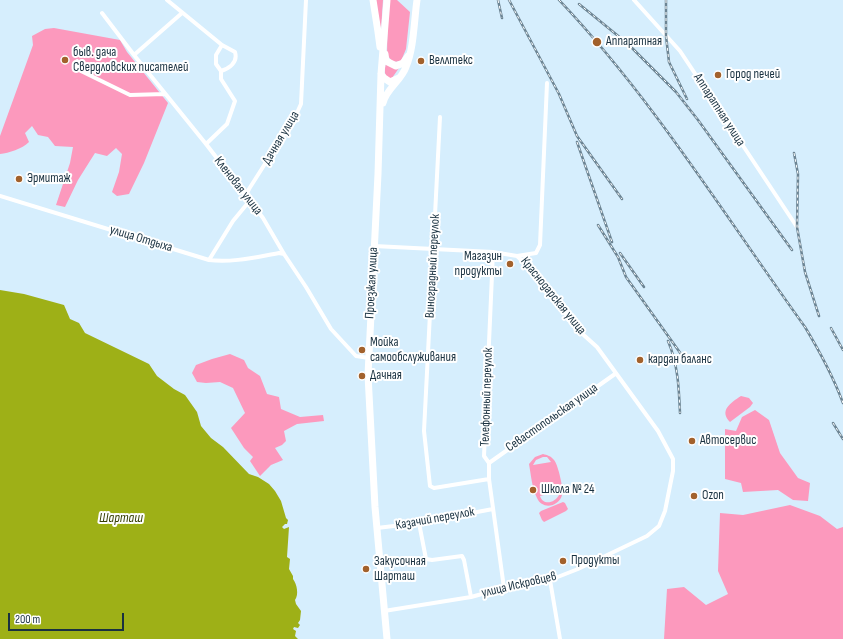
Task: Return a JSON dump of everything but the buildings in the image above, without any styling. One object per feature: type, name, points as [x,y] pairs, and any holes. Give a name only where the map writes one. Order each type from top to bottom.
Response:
[{"type":"main road","points":[[373,0],[380,40],[380,58],[384,78],[390,82],[400,77]]},
{"type":"main road","name":"Проезжая улица","points":[[387,0],[382,71],[368,375],[377,528],[387,639]]},
{"type":"main road","points":[[380,115],[385,96],[406,68],[411,49],[417,0]]},
{"type":"main road","points":[[384,45],[386,61],[396,66],[403,63],[411,49]]},
{"type":"street","points":[[167,0],[222,45],[233,49],[236,55],[234,63],[221,71]]},
{"type":"street","name":"Дачная улица","points":[[209,260],[233,221],[247,204],[247,193],[249,189],[296,115],[301,104],[306,0]]},
{"type":"street","name":"Аппаратная улица","points":[[634,0],[680,51],[797,227]]},
{"type":"street","name":"Кленовая улица","points":[[102,12],[134,55],[206,144],[263,218],[331,329],[356,356],[369,358]]},
{"type":"street","points":[[134,55],[182,13]]},
{"type":"street","points":[[206,144],[228,124],[235,101],[221,79],[221,71],[218,68],[216,60],[218,50],[222,45]]},
{"type":"street","points":[[77,61],[81,71],[130,95],[165,94]]},
{"type":"street","name":"Краснодарская улица","points":[[517,256],[536,253],[540,245],[547,83]]},
{"type":"street","name":"Виноградный переулок","points":[[440,117],[424,431],[430,486],[434,488],[489,479]]},
{"type":"street","name":"улица Отдыха","points":[[0,196],[209,260],[219,261],[245,259],[279,253],[284,254]]},
{"type":"street","points":[[374,246],[493,252],[517,256]]},
{"type":"street","name":"Телефонный переулок","points":[[493,252],[484,456],[489,463],[489,479],[504,588]]},
{"type":"street","name":"Краснодарская улица","points":[[517,256],[538,276],[577,329],[597,347],[615,374],[658,431],[673,460],[673,471]]},
{"type":"street","name":"Севастопольская улица","points":[[489,463],[615,374]]},
{"type":"street","name":"улица Искровцев","points":[[384,611],[471,597],[504,588],[550,580],[578,569],[647,536],[659,526],[665,511],[673,471]]},
{"type":"street","name":"Казачий переулок","points":[[377,528],[419,523],[493,509]]},
{"type":"street","points":[[419,523],[426,559],[432,560],[462,556],[471,597]]},
{"type":"street","points":[[550,580],[560,639]]},
{"type":"shaded area","points":[[375,0],[383,0],[381,30]]},
{"type":"shaded area","points":[[388,0],[397,0],[410,12],[406,49],[401,61],[393,62],[387,55]]},
{"type":"shaded area","points":[[54,28],[120,40],[127,52],[168,103],[144,163],[129,194],[117,196],[112,192],[119,172],[122,154],[116,148],[107,156],[95,153],[78,180],[65,207],[56,205],[70,163],[73,147],[55,146],[48,137],[38,135],[32,126],[25,133],[29,142],[23,147],[0,154],[0,136],[33,45],[32,36],[45,29]]},
{"type":"shaded area","points":[[386,63],[399,68],[392,78],[387,77],[385,74]]},
{"type":"shaded area","points":[[230,354],[244,360],[248,368],[260,376],[267,394],[279,397],[281,409],[300,417],[323,415],[324,421],[297,424],[284,431],[286,441],[282,445],[275,448],[283,460],[271,465],[260,476],[250,461],[253,457],[244,448],[231,428],[245,413],[233,388],[220,382],[197,382],[192,373],[196,365]]},
{"type":"shaded area","points":[[741,396],[749,398],[753,403],[730,422],[726,414],[727,408],[733,401]]},
{"type":"shaded area","points":[[755,410],[769,420],[780,453],[798,478],[810,483],[808,501],[793,500],[778,490],[743,492],[741,483],[725,479],[725,429],[736,431],[742,417]]},
{"type":"shaded area","points":[[543,454],[549,456],[556,462],[562,495],[558,502],[550,506],[539,502],[535,494],[529,464],[535,457]],"holes":[[[547,457],[551,462],[533,465],[536,460]],[[559,491],[557,498],[549,502],[544,501],[540,496]]]},
{"type":"shaded area","points":[[563,502],[568,509],[566,511],[544,522],[542,520],[539,513],[541,511]]},
{"type":"shaded area","points":[[790,505],[820,516],[837,529],[843,527],[843,639],[664,639],[667,589],[684,587],[706,605],[728,594],[718,571],[720,513],[743,515]]},
{"type":"water","name":"Шарташ","points":[[0,290],[24,294],[64,305],[70,319],[79,323],[85,333],[149,364],[157,376],[174,389],[185,395],[197,412],[201,426],[211,438],[223,447],[249,474],[258,477],[269,484],[275,491],[281,501],[288,520],[287,524],[282,527],[284,529],[289,527],[287,557],[290,559],[289,569],[293,576],[297,592],[295,600],[296,604],[301,611],[300,620],[298,623],[300,625],[298,628],[294,627],[293,629],[296,631],[295,636],[298,639],[0,639]]},
{"type":"railway","points":[[498,0],[502,18]]},
{"type":"railway","points":[[509,0],[559,94],[577,136],[622,199]]},
{"type":"railway","points":[[559,0],[626,77],[717,201],[805,327],[826,364],[843,403]]},
{"type":"railway","points":[[666,0],[666,36],[669,62],[687,99]]},
{"type":"railway","points":[[579,4],[628,44],[676,92],[792,250]]},
{"type":"railway","points":[[577,142],[612,242]]},
{"type":"railway","points":[[794,153],[798,174],[797,227],[805,272],[819,316]]},
{"type":"railway","points":[[598,225],[618,257],[626,277],[686,361]]},
{"type":"railway","points":[[620,253],[644,287]]},
{"type":"railway","points":[[831,328],[843,350]]},
{"type":"railway","points":[[668,341],[676,368],[680,413]]},
{"type":"railway","points":[[833,423],[843,439]]},
{"type":"place","name":"Аппаратная","points":[[597,42]]},
{"type":"place","name":"быв. дача Свердловских писателей","points":[[65,60]]},
{"type":"place","name":"Веллтекс","points":[[421,61]]},
{"type":"place","name":"Город печей","points":[[718,75]]},
{"type":"place","name":"Эрмитаж","points":[[19,179]]},
{"type":"place","name":"Магазин продукты","points":[[510,264]]},
{"type":"place","name":"Мойка самообслуживания","points":[[362,350]]},
{"type":"place","name":"кардан баланс","points":[[640,360]]},
{"type":"place","name":"Дачная","points":[[362,376]]},
{"type":"place","name":"Автосервис","points":[[692,441]]},
{"type":"place","name":"Школа № 24","points":[[533,490]]},
{"type":"place","name":"Ozon","points":[[694,496]]},
{"type":"place","name":"Продукты","points":[[563,561]]},
{"type":"place","name":"Закусочная Шарташ","points":[[366,569]]}]
